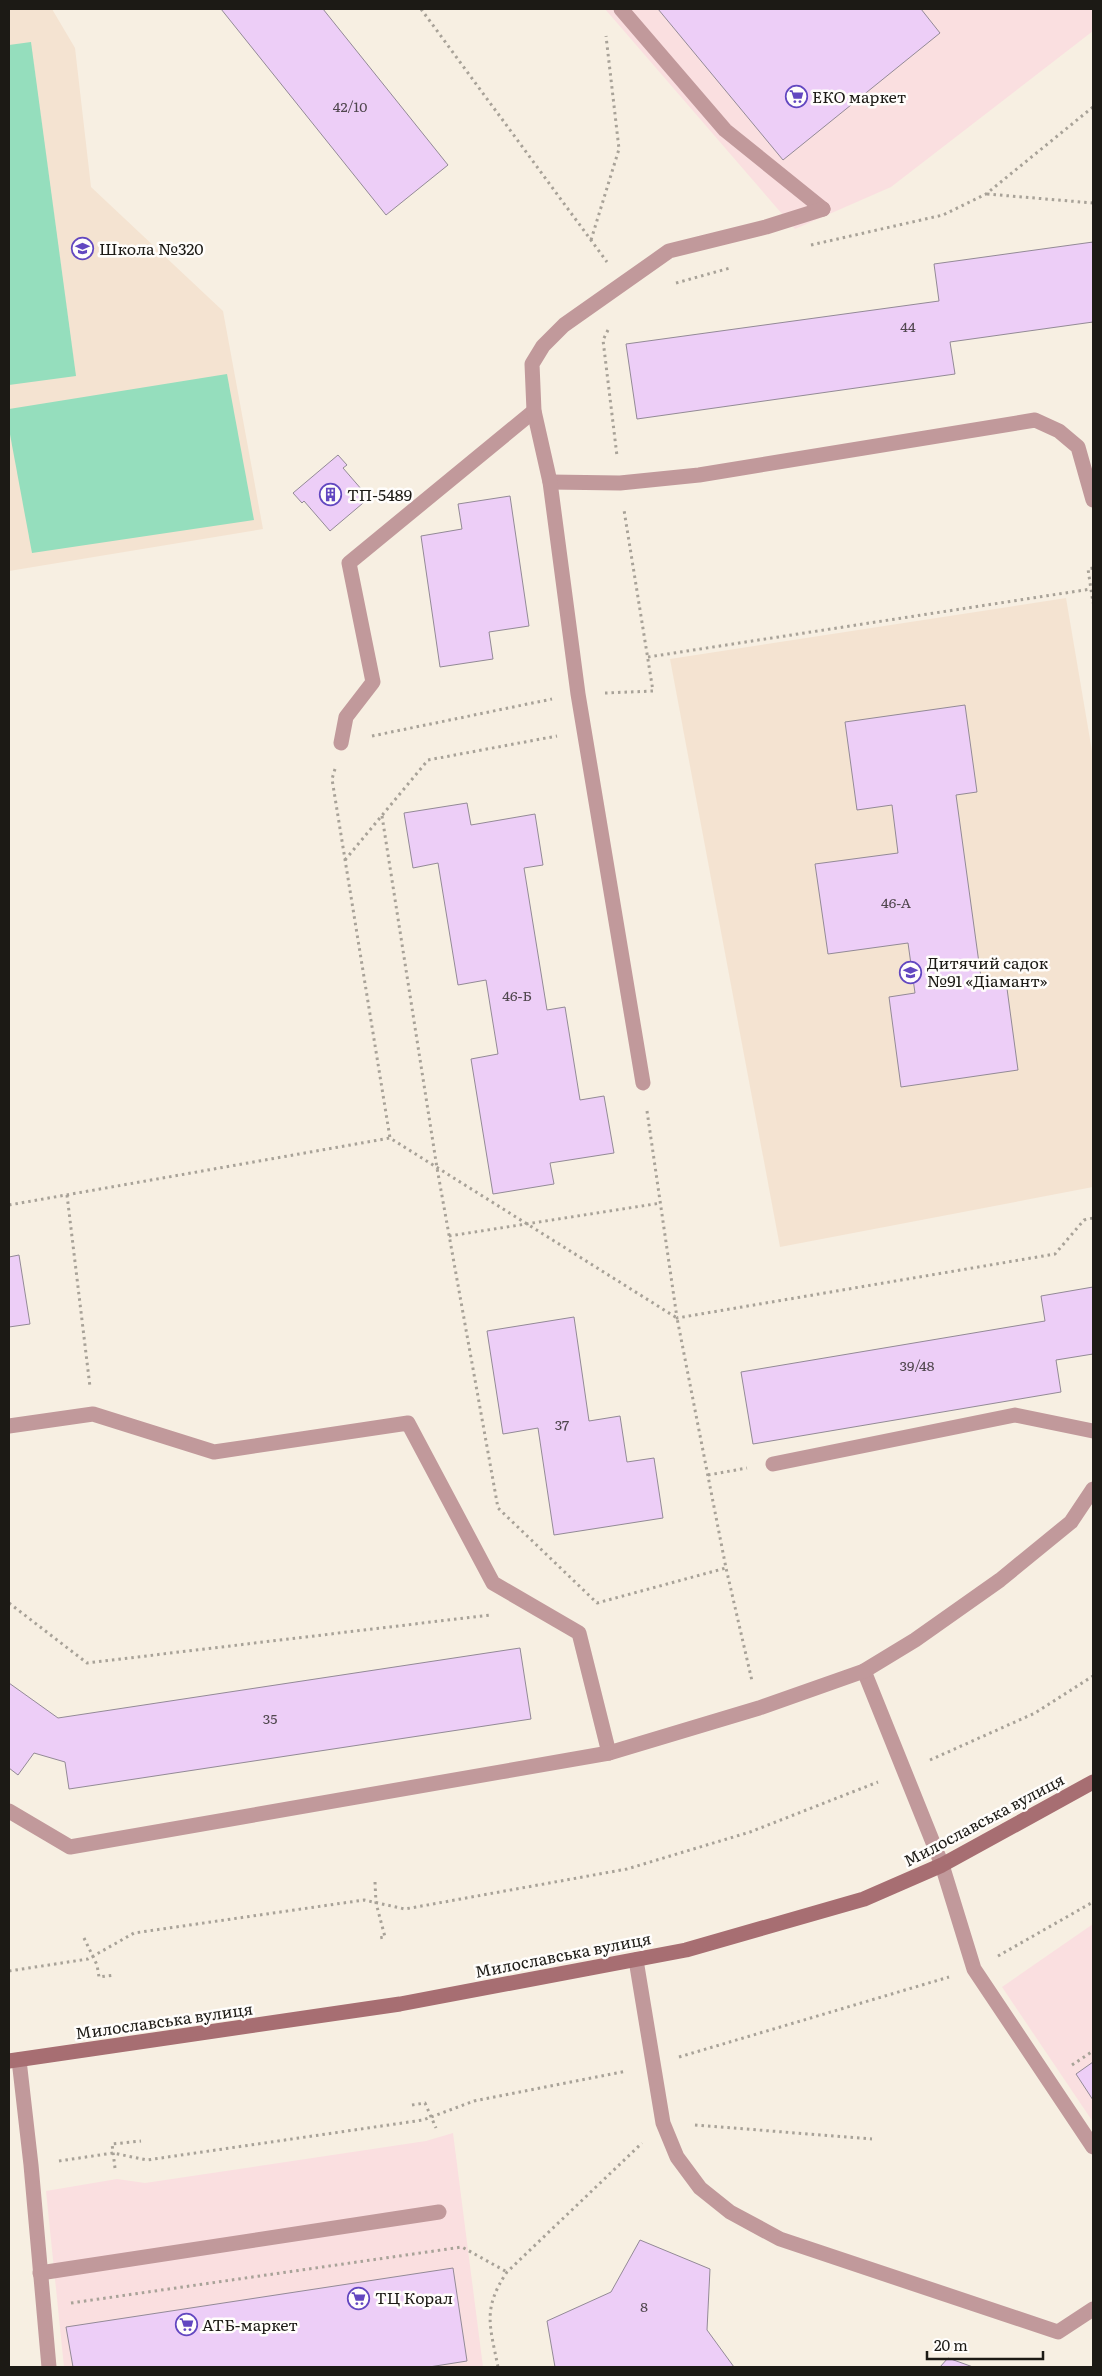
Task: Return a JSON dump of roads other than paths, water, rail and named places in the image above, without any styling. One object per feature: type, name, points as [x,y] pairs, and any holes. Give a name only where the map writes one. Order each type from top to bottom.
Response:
[{"type":"main road","name":"Милославська вулиця","points":[[14,2061],[400,2004],[686,1950],[864,1899],[942,1865],[1093,1782]]},
{"type":"lane","points":[[621,9],[725,130],[824,209],[766,227],[669,250],[564,325],[543,346],[532,364],[534,411],[550,482],[578,694],[643,1083]]},
{"type":"lane","points":[[341,743],[346,718],[373,682],[349,563],[534,411]]},
{"type":"lane","points":[[550,482],[620,483],[699,475],[1035,420],[1060,431],[1078,446],[1093,500]]},
{"type":"lane","points":[[9,1426],[94,1414],[214,1452],[408,1423],[493,1583],[579,1633],[609,1753]]},
{"type":"lane","points":[[773,1464],[1015,1415],[1093,1431]]},
{"type":"lane","points":[[9,1811],[70,1847],[609,1753],[758,1708],[864,1671],[947,1618],[1022,1563],[1071,1522],[1093,1489]]},
{"type":"lane","points":[[864,1671],[942,1865],[974,1969],[1093,2147]]},
{"type":"lane","points":[[636,1960],[663,2123],[677,2157],[700,2188],[730,2212],[780,2239],[1058,2332],[1093,2309]]},
{"type":"lane","points":[[14,2061],[31,2165],[49,2367]]},
{"type":"lane","points":[[40,2273],[439,2212]]},
{"type":"place","name":"ЕКО маркет","points":[[796,97]]},
{"type":"place","name":"Школа №320","points":[[83,249]]},
{"type":"place","name":"ТП-5489","points":[[331,495]]},
{"type":"place","name":"Дитячий садок №91 «Діамант»","points":[[911,972]]},
{"type":"place","name":"ТЦ Корал","points":[[359,2298]]},
{"type":"place","name":"АТБ-маркет","points":[[186,2325]]}]
